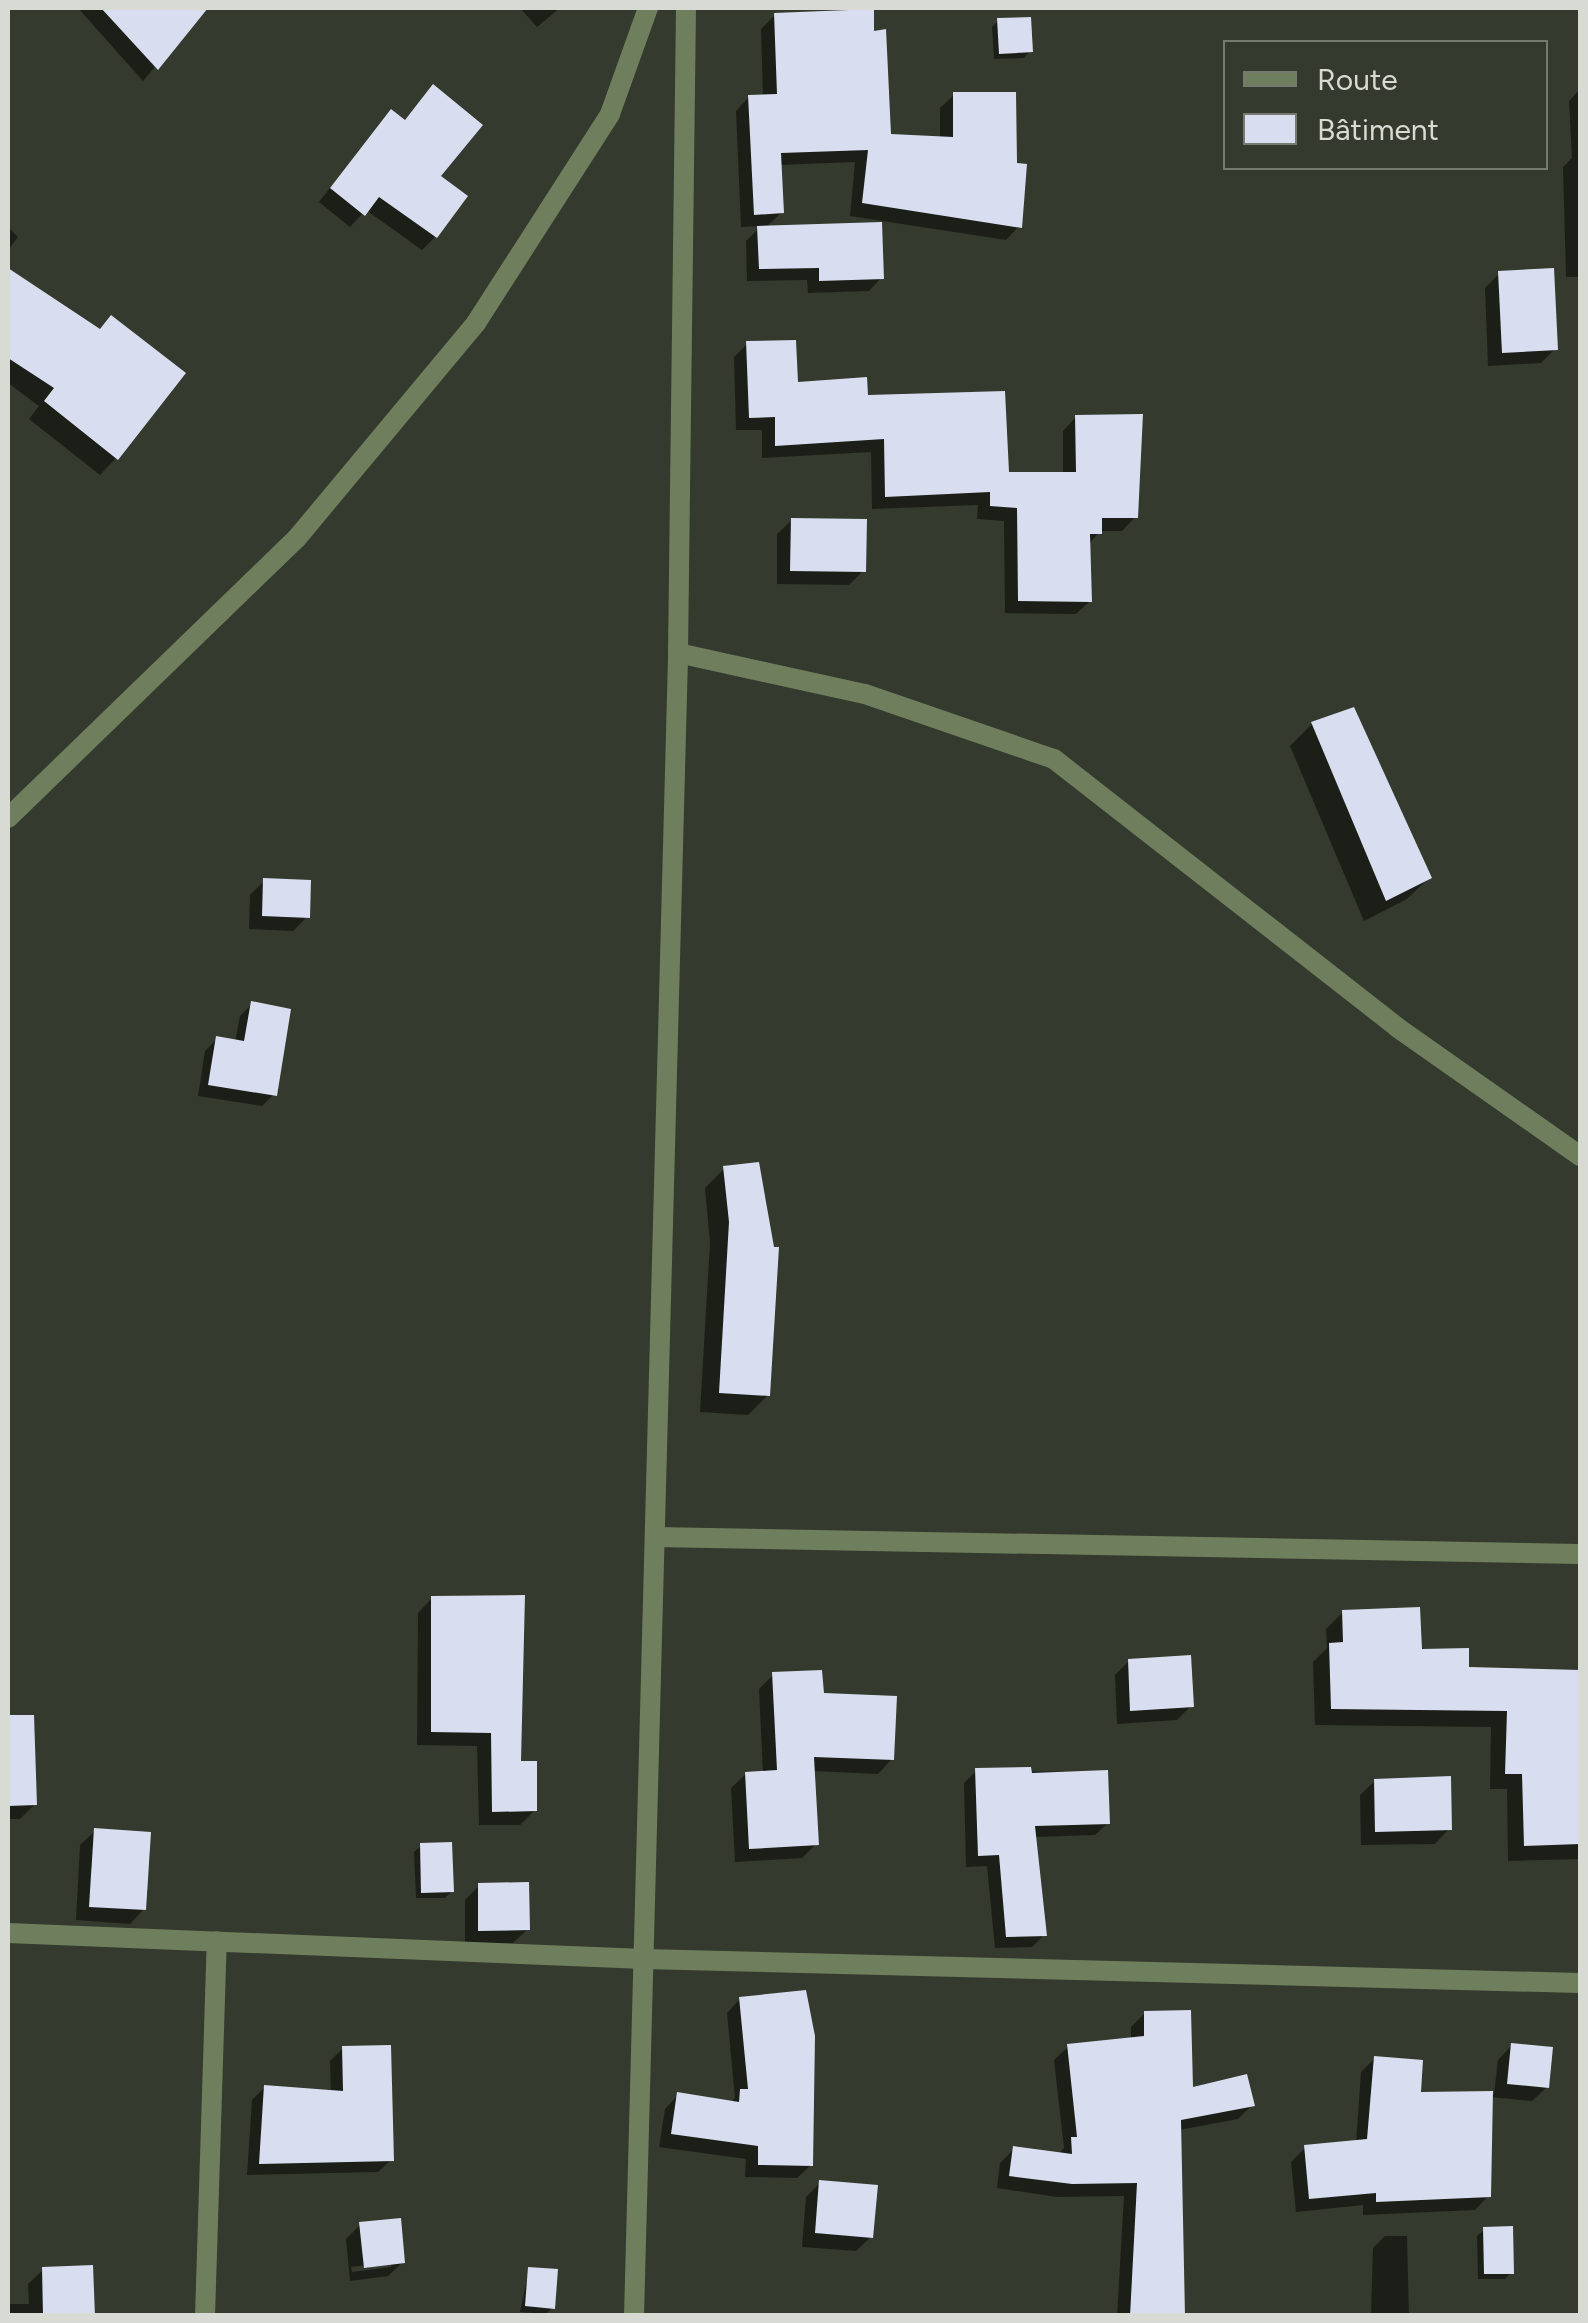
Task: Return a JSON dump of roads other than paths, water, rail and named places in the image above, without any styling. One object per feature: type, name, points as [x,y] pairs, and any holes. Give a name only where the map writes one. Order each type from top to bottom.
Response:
[{"type":"street","points":[[8,818],[297,538],[476,323],[610,114],[648,8]]},
{"type":"street","points":[[634,2316],[678,653],[686,8]]},
{"type":"street","points":[[678,653],[865,694],[1054,759],[1398,1028],[1580,1156]]},
{"type":"street","points":[[655,1537],[1580,1554]]},
{"type":"street","points":[[8,1933],[644,1959],[1580,1983]]},
{"type":"street","points":[[205,2316],[217,1941]]}]
